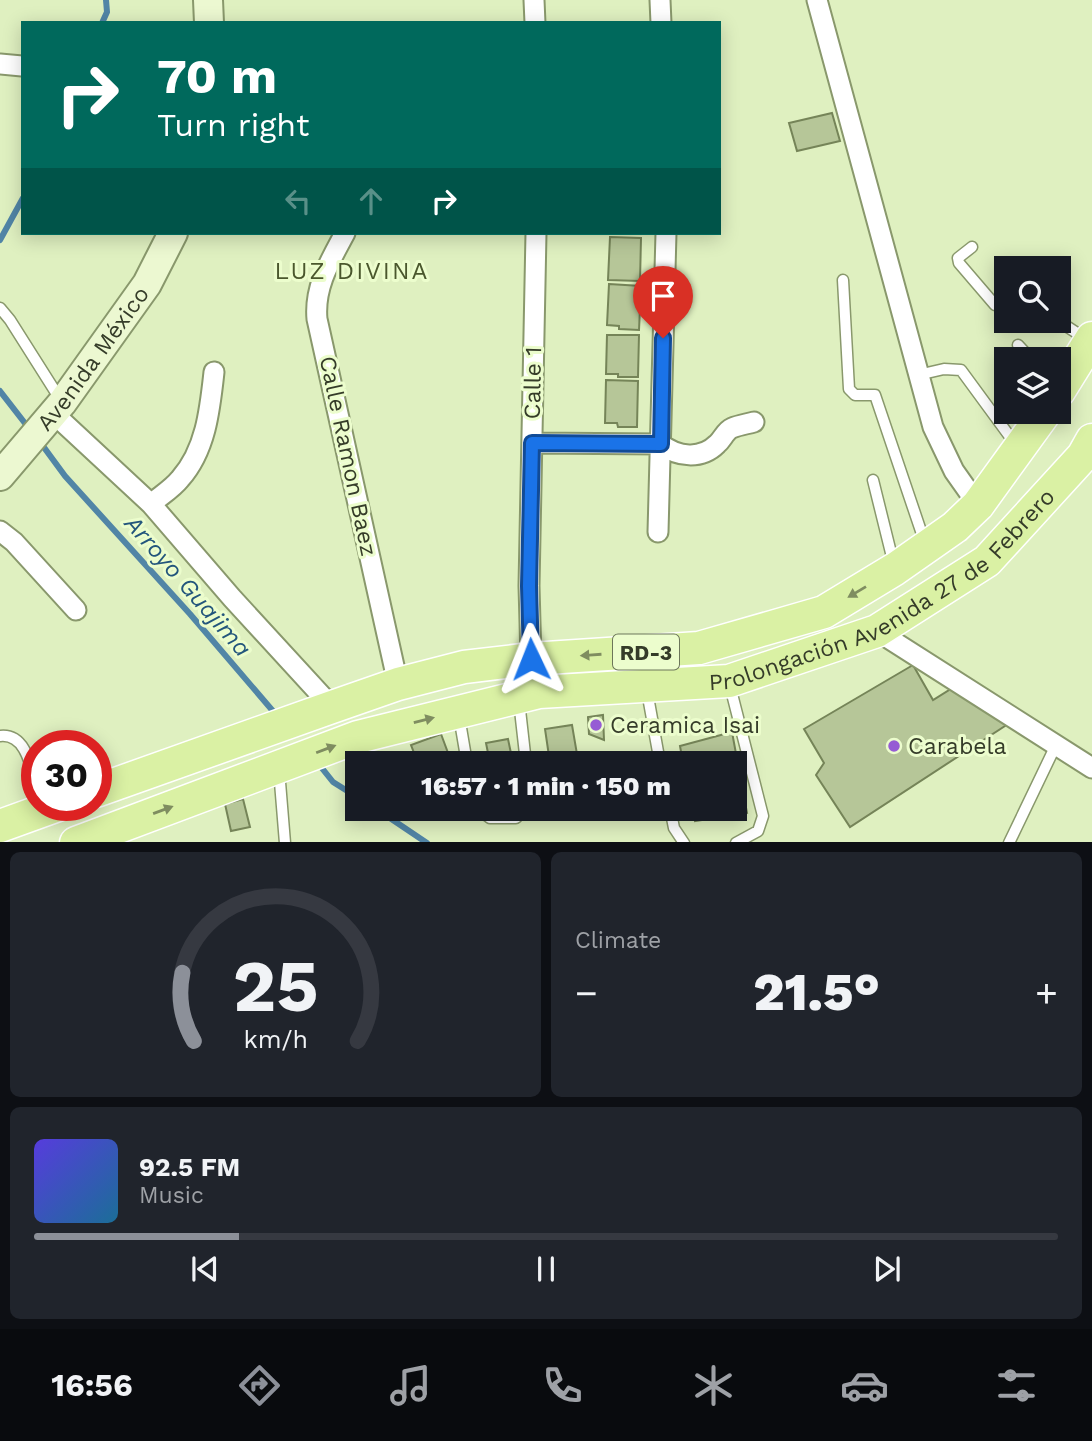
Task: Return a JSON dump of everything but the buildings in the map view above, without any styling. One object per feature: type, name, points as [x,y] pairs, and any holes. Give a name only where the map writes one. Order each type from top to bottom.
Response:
[{"type":"main road","name":"Prolongación Avenida 27 de Febrero","points":[[1071,371],[1091,340]]},
{"type":"main road","name":"Prolongación Avenida 27 de Febrero","points":[[112,785],[398,684],[464,667],[531,659],[699,648],[824,612],[895,569],[955,527],[978,505],[1036,424]]},
{"type":"main road","name":"Prolongación Avenida 27 de Febrero","points":[[76,842],[116,835],[247,779],[358,737],[529,694],[729,681],[877,631],[987,561],[1089,452]]},
{"type":"main road","points":[[0,826],[21,815]]},
{"type":"street","points":[[208,0],[209,21]]},
{"type":"street","points":[[534,0],[534,21]]},
{"type":"street","points":[[660,0],[662,21]]},
{"type":"street","points":[[817,0],[933,427],[954,471],[978,505]]},
{"type":"street","points":[[0,64],[21,66]]},
{"type":"street","name":"Avenida México","points":[[1,474],[58,408],[147,284],[172,235]]},
{"type":"street","name":"Calle Ramon Baez","points":[[344,235],[326,268],[318,293],[317,319],[398,684]]},
{"type":"street","name":"Calle 1","points":[[529,694],[536,235]]},
{"type":"street","points":[[658,532],[666,235]]},
{"type":"street","points":[[151,504],[180,480],[194,458],[209,418],[214,372]]},
{"type":"street","points":[[58,408],[151,504],[323,710]]},
{"type":"street","points":[[532,443],[661,444],[677,454],[701,454],[710,451],[728,430],[754,422]]},
{"type":"street","points":[[0,531],[14,542],[76,610]]},
{"type":"street","points":[[877,631],[1092,768]]},
{"type":"lane","points":[[972,247],[958,258],[959,263],[994,304]]},
{"type":"lane","points":[[843,280],[849,389],[855,395],[875,395],[927,547]]},
{"type":"lane","points":[[0,308],[10,320],[58,408]]},
{"type":"lane","points":[[1071,328],[1091,340]]},
{"type":"lane","points":[[918,374],[944,369],[961,370],[1019,449]]},
{"type":"lane","points":[[873,480],[895,569]]},
{"type":"lane","points":[[729,681],[763,816],[758,831],[736,842]]},
{"type":"lane","points":[[646,687],[658,751]]},
{"type":"lane","points":[[527,751],[529,694]]},
{"type":"lane","points":[[458,712],[465,751]]},
{"type":"lane","points":[[0,736],[12,737],[21,744]]},
{"type":"lane","points":[[1009,842],[1056,745]]},
{"type":"lane","points":[[279,767],[285,842]]},
{"type":"lane","points":[[673,821],[674,828],[684,842]]},
{"type":"waterway","points":[[103,21],[107,12],[106,0]]},
{"type":"waterway","points":[[0,240],[21,202]]},
{"type":"waterway","name":"Arroyo Guajima","points":[[0,391],[31,431]]},
{"type":"waterway","name":"Arroyo Guajima","points":[[40,442],[65,476],[190,614],[278,717]]},
{"type":"waterway","name":"Arroyo Guajima","points":[[317,762],[333,782],[345,790]]},
{"type":"waterway","name":"Arroyo Guajima","points":[[394,821],[426,842]]},
{"type":"place","name":"Ceramica Isai","points":[[596,725]]},
{"type":"place","name":"Carabela","points":[[894,746]]},
{"type":"district","name":"LUZ DIVINA","points":[[352,271]]},
{"type":"route","points":[[531,659],[529,586],[532,443],[661,444],[663,338]]}]
